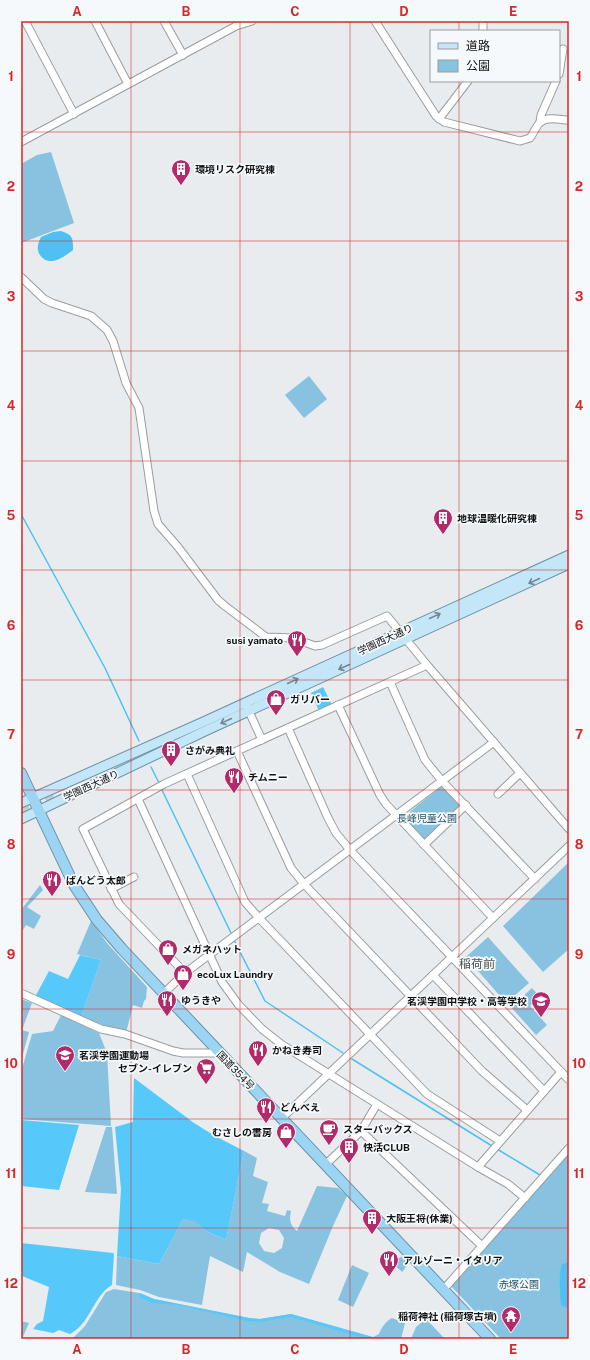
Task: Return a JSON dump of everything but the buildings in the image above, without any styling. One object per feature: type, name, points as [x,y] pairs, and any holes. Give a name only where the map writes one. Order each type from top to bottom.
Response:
[{"type":"highway","name":"国道354号","points":[[21,773],[68,873],[81,897],[107,932],[163,994],[326,1164],[490,1339]]},
{"type":"main road","name":"学園西大通り","points":[[21,803],[203,727],[402,636],[569,556]]},
{"type":"main road","name":"学園西大通り","points":[[402,636],[569,564]]},
{"type":"main road","name":"学園西大通り","points":[[56,794],[142,755],[195,728],[203,727]]},
{"type":"main road","name":"学園西大通り","points":[[21,819],[203,727]]},
{"type":"street","points":[[25,21],[74,114]]},
{"type":"street","points":[[95,21],[128,84]]},
{"type":"street","points":[[164,21],[182,55]]},
{"type":"street","points":[[21,142],[182,55],[235,24],[252,21]]},
{"type":"street","points":[[375,21],[439,119],[444,122],[520,140],[530,138],[540,122],[541,115],[556,82]]},
{"type":"street","points":[[560,68],[563,49]]},
{"type":"street","points":[[439,119],[467,82]]},
{"type":"street","points":[[540,122],[550,118],[569,120]]},
{"type":"street","points":[[21,277],[44,299],[91,316],[107,330],[113,342],[126,383],[139,408],[154,511],[158,524],[178,547],[218,600],[266,637],[293,638],[315,646],[322,645],[387,616],[402,636],[569,829]]},
{"type":"street","points":[[185,973],[119,904],[83,829],[187,774],[427,665]]},
{"type":"street","points":[[390,682],[425,760],[442,781],[535,879]]},
{"type":"street","points":[[338,705],[380,795],[386,804],[493,918]]},
{"type":"street","points":[[247,707],[262,740]]},
{"type":"street","points":[[288,728],[336,833],[350,850],[569,1080]]},
{"type":"street","points":[[163,994],[185,973],[494,742]]},
{"type":"street","points":[[237,751],[283,854],[291,868],[304,884],[482,1071],[527,1110]]},
{"type":"street","points":[[498,794],[520,773]]},
{"type":"street","points":[[187,774],[245,902],[427,1094],[500,1141]]},
{"type":"street","points":[[138,799],[227,990],[262,1029],[281,1044],[478,1167],[508,1184],[525,1198]]},
{"type":"street","points":[[424,845],[466,805]]},
{"type":"street","points":[[282,1118],[569,846]]},
{"type":"street","points":[[111,889],[134,877]]},
{"type":"street","points":[[433,975],[544,1091]]},
{"type":"street","points":[[21,993],[101,1029],[125,1034],[173,1051],[183,1053],[220,1053]]},
{"type":"street","points":[[478,1167],[560,1072]]},
{"type":"street","points":[[326,1164],[361,1131],[377,1104]]},
{"type":"street","points":[[361,1131],[482,1246]]},
{"type":"street","points":[[444,1289],[569,1148]]},
{"type":"green space","points":[[51,152],[74,223],[21,243],[21,164],[37,155]]},
{"type":"green space","points":[[309,376],[327,399],[304,418],[285,395]]},
{"type":"green space","name":"長峰児童公園","points":[[442,786],[462,806],[425,841],[402,818]]},
{"type":"green space","points":[[569,862],[569,949],[543,972],[503,926]]},
{"type":"green space","points":[[40,885],[43,890],[27,907],[41,916],[34,929],[26,925],[21,933],[21,910]]},
{"type":"green space","points":[[91,921],[107,943],[147,987],[146,999],[142,1008],[133,1005],[126,1033],[81,1017],[101,960],[77,954]]},
{"type":"green space","points":[[488,937],[529,983],[506,1003],[466,957]]},
{"type":"green space","points":[[532,988],[540,997],[530,1006],[547,1025],[536,1035],[511,1007]]},
{"type":"green space","points":[[21,999],[32,1003],[22,1030],[29,1032],[21,1061]]},
{"type":"green space","name":"茗渓学園運動場","points":[[61,1015],[99,1033],[107,1053],[111,1126],[21,1119],[21,1072],[32,1034],[53,1031]]},
{"type":"green space","points":[[106,1127],[112,1127],[117,1194],[85,1192]]},
{"type":"green space","points":[[244,1151],[257,1158],[253,1176],[268,1182],[262,1203],[269,1204],[267,1211],[285,1216],[287,1210],[291,1211],[291,1222],[297,1231],[317,1186],[338,1188],[347,1196],[309,1284],[280,1272],[247,1252],[243,1272],[210,1256],[202,1305],[159,1297],[140,1290],[116,1285],[117,1256],[159,1264],[183,1219],[195,1220],[206,1231],[226,1240]],"holes":[[[269,1228],[279,1230],[284,1238],[282,1248],[274,1253],[264,1251],[259,1243],[261,1233]]]},
{"type":"green space","name":"赤塚公園","points":[[569,1152],[569,1339],[501,1339],[451,1286]]},
{"type":"green space","points":[[404,1256],[410,1262],[402,1272],[390,1261]]},
{"type":"green space","points":[[352,1265],[369,1273],[353,1307],[338,1300]]},
{"type":"green space","points":[[114,1289],[139,1293],[154,1299],[249,1318],[260,1319],[291,1314],[373,1337],[379,1334],[384,1325],[392,1318],[405,1323],[401,1339],[72,1339],[85,1326],[106,1292]]},
{"type":"green space","points":[[426,1319],[445,1339],[411,1339],[416,1327]]},
{"type":"green space","points":[[21,1321],[29,1323],[22,1339],[21,1339]]},
{"type":"shaded area","points":[[61,231],[68,234],[72,238],[73,250],[56,260],[48,261],[44,259],[40,255],[38,248],[41,237],[53,232]]},
{"type":"shaded area","points":[[323,687],[332,705],[319,711],[311,693]]},
{"type":"shaded area","points":[[80,955],[101,960],[81,1017],[35,997],[49,971],[68,979]]},
{"type":"shaded area","points":[[134,1078],[194,1123],[244,1151],[226,1240],[206,1231],[195,1221],[183,1219],[159,1264],[117,1256],[121,1189],[115,1127],[133,1122]]},
{"type":"shaded area","points":[[21,1120],[79,1125],[59,1190],[21,1186]]},
{"type":"shaded area","points":[[21,1243],[114,1254],[112,1285],[100,1296],[83,1323],[70,1334],[59,1330],[53,1333],[33,1329],[37,1324],[43,1321],[49,1287],[22,1276],[21,1290]]},
{"type":"shaded area","points":[[569,1262],[569,1303],[567,1308],[561,1305],[560,1279],[562,1264]]},
{"type":"shaded area","points":[[140,1293],[154,1299],[249,1318],[260,1319],[291,1314],[379,1339],[367,1339],[291,1317],[259,1322],[247,1321],[178,1305],[152,1303],[139,1297]]},
{"type":"waterway","points":[[21,514],[105,668],[139,741]]},
{"type":"waterway","points":[[151,767],[159,783]]},
{"type":"waterway","points":[[161,788],[232,935]]},
{"type":"waterway","points":[[234,940],[265,1001],[343,1053]]},
{"type":"waterway","points":[[352,1059],[492,1146]]},
{"type":"waterway","points":[[497,1149],[540,1175]]},
{"type":"tunnel","points":[[21,811],[56,794]]},
{"type":"place","name":"環境リスク研究棟","points":[[181,186]]},
{"type":"place","name":"地球温暖化研究棟","points":[[443,535]]},
{"type":"place","name":"susi yamato","points":[[297,657]]},
{"type":"place","name":"ガリバー","points":[[276,716]]},
{"type":"place","name":"さがみ典礼","points":[[171,767]]},
{"type":"place","name":"チムニー","points":[[234,794]]},
{"type":"place","name":"ばんどう太郎","points":[[52,897]]},
{"type":"place","name":"メガネハット","points":[[168,966]]},
{"type":"place","name":"ecoLux Laundry","points":[[183,991]]},
{"type":"place","name":"ゆうきや","points":[[167,1017]]},
{"type":"place","name":"茗渓学園中学校・高等学校","points":[[541,1018]]},
{"type":"place","name":"かねき寿司","points":[[258,1067]]},
{"type":"place","name":"茗渓学園運動場","points":[[65,1072]]},
{"type":"place","name":"セブン-イレブン","points":[[206,1085]]},
{"type":"place","name":"どんべえ","points":[[266,1124]]},
{"type":"place","name":"スターバックス","points":[[329,1146]]},
{"type":"place","name":"むさしの書房","points":[[286,1149]]},
{"type":"place","name":"快活CLUB","points":[[349,1164]]},
{"type":"place","name":"大阪王将(休業)","points":[[372,1235]]},
{"type":"place","name":"アルゾーニ・イタリア","points":[[389,1277]]},
{"type":"place","name":"稲荷神社 (稲荷塚古墳)","points":[[511,1333]]},
{"type":"district","name":"稲荷前","points":[[477,964]]}]
